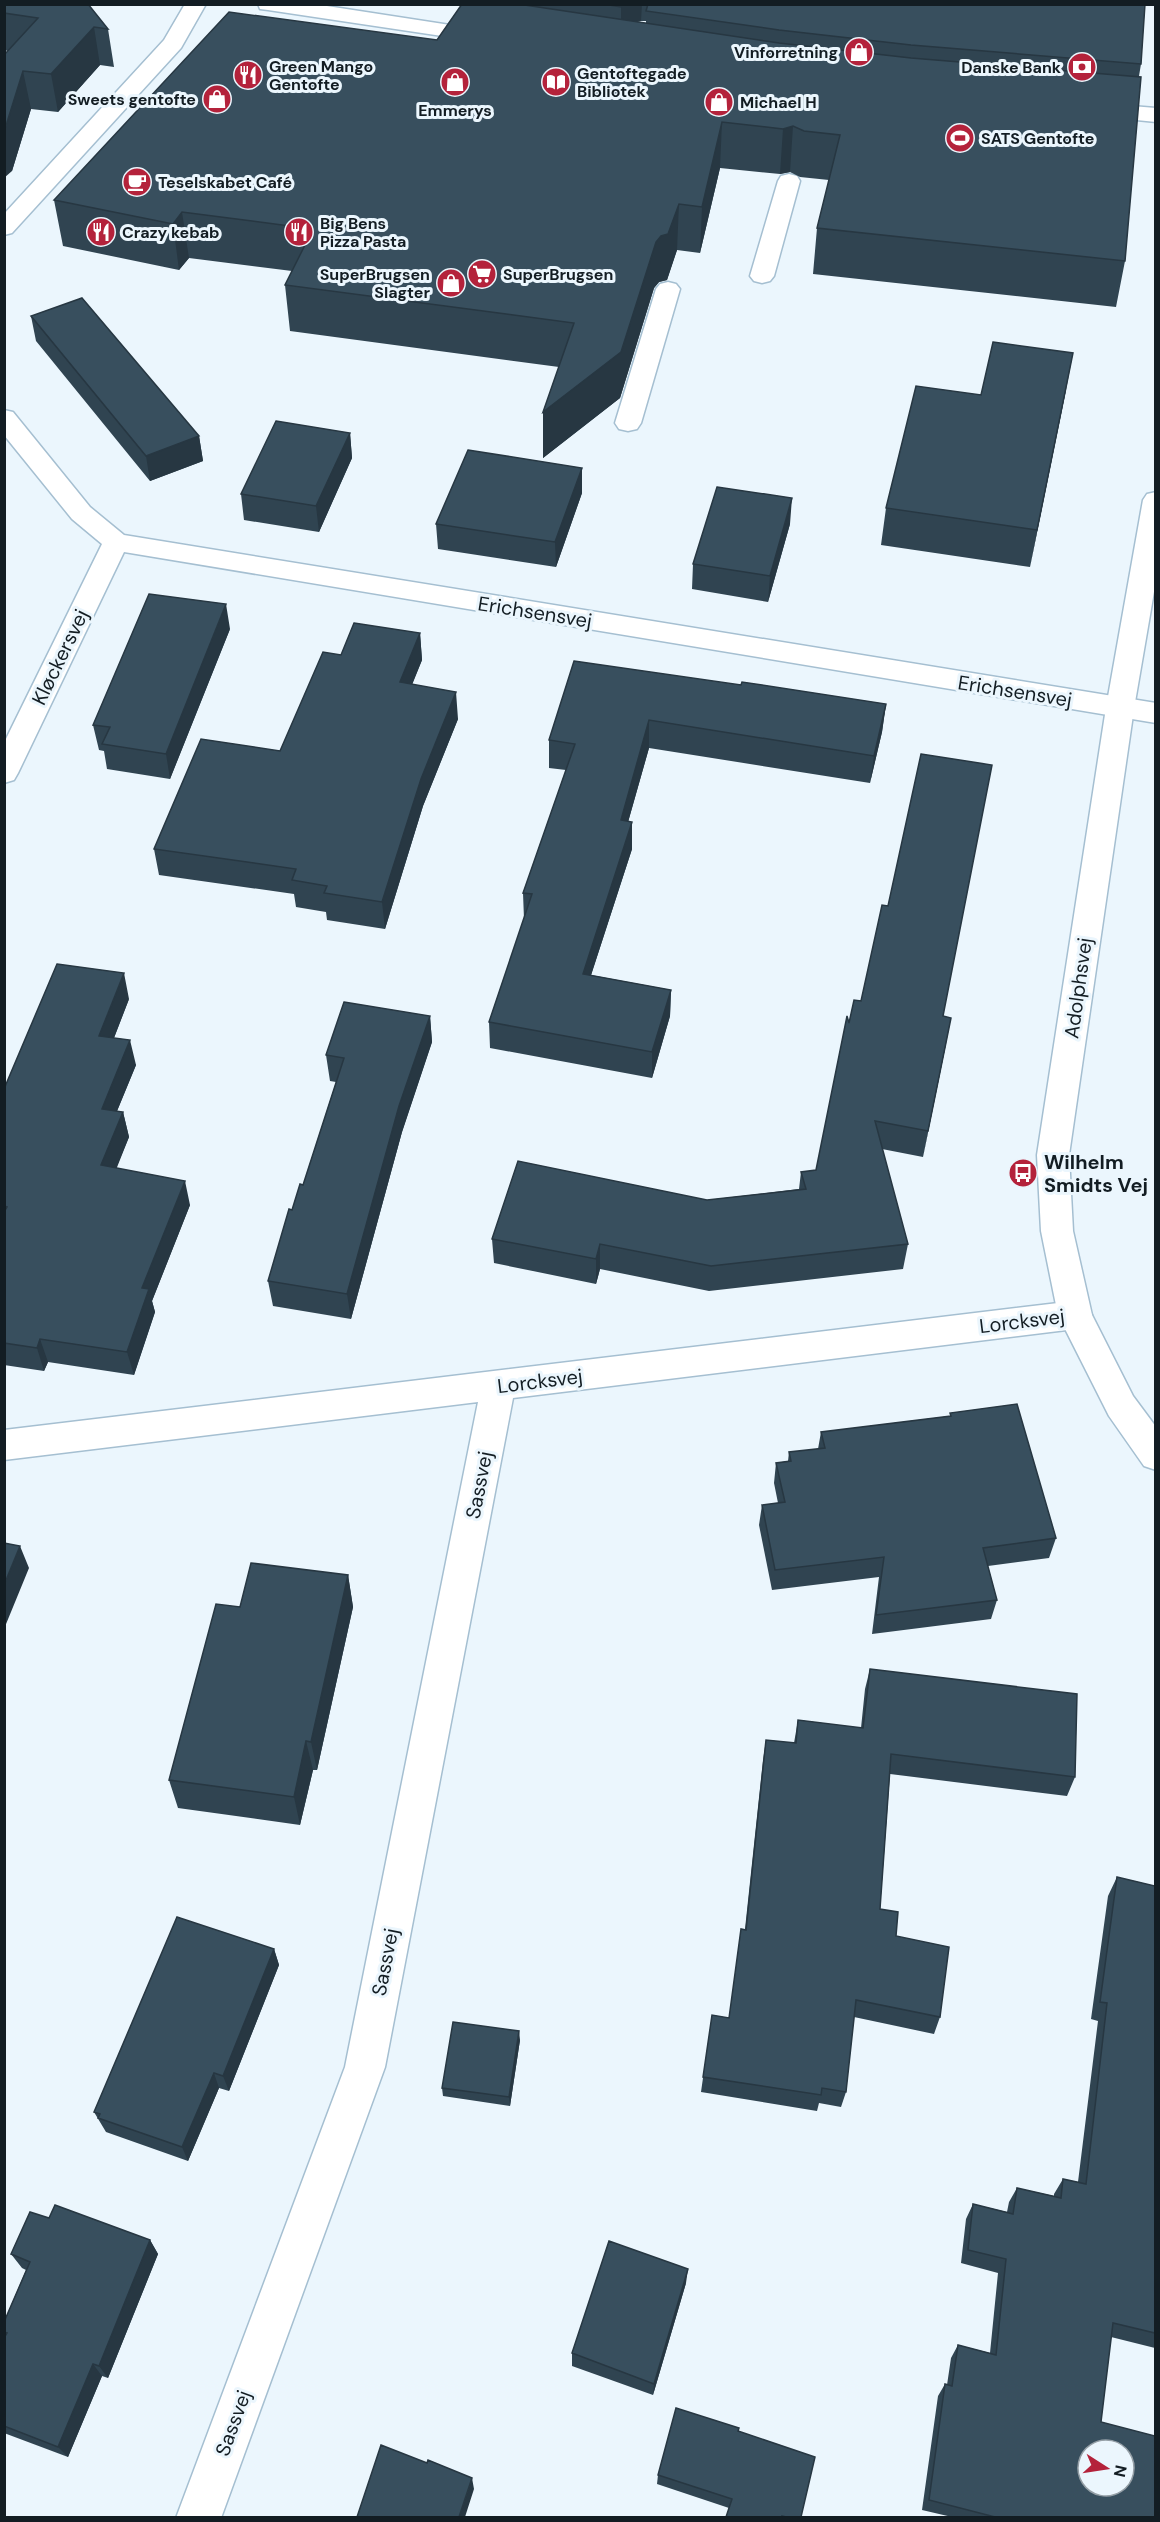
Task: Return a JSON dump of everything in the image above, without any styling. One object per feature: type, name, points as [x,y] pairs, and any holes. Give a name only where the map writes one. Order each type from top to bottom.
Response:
[{"type":"street","points":[[4,228],[173,43],[196,4]]},
{"type":"street","points":[[268,4],[510,40]]},
{"type":"street","points":[[1070,108],[1155,115]]},
{"type":"street","points":[[762,276],[789,181]]},
{"type":"street","points":[[628,423],[668,289]]},
{"type":"street","points":[[4,418],[81,513],[116,542]]},
{"type":"street","name":"Adolphsvej","points":[[1155,500],[1120,708],[1053,1155],[1057,1231],[1075,1315],[1121,1406],[1155,1455]]},
{"type":"street","name":"Erichsensvej","points":[[116,542],[1155,713]]},
{"type":"street","name":"Kløckersvej","points":[[4,773],[116,542]]},
{"type":"street","name":"Lorcksvej","points":[[4,1445],[1075,1315]]},
{"type":"street","name":"Sassvej","points":[[198,2517],[365,2067],[498,1386]]},
{"type":"building","points":[[4,4],[88,4],[108,29],[94,27],[51,74],[23,71],[4,132],[4,55],[38,18],[4,13]]},
{"type":"building","points":[[462,4],[518,4],[779,43],[911,58],[1141,77],[1125,261],[817,228],[840,135],[804,131],[793,126],[783,129],[722,122],[702,207],[679,204],[668,234],[661,236],[656,242],[621,352],[543,412],[574,323],[285,285],[313,229],[182,212],[173,224],[54,200],[229,12],[437,40]]},
{"type":"building","points":[[603,4],[622,4],[621,7]]},
{"type":"building","points":[[648,4],[1145,4],[1141,64],[911,45],[779,30],[646,11]]},
{"type":"building","points":[[82,298],[199,436],[146,456],[31,316]]},
{"type":"building","points":[[993,342],[1073,353],[1037,530],[886,508],[916,386],[981,395]]},
{"type":"building","points":[[276,421],[350,433],[316,506],[241,494]]},
{"type":"building","points":[[468,450],[582,468],[555,542],[436,524]]},
{"type":"building","points":[[717,487],[792,498],[770,576],[693,564]]},
{"type":"building","points":[[149,594],[226,604],[166,754],[102,744],[110,727],[93,725]]},
{"type":"building","points":[[354,623],[420,633],[400,682],[456,692],[421,779],[382,902],[324,893],[327,886],[292,880],[296,869],[154,849],[201,739],[280,751],[323,652],[341,655]]},
{"type":"building","points":[[574,661],[741,685],[742,682],[886,704],[874,756],[649,720],[621,820],[632,822],[583,974],[671,990],[652,1052],[489,1022],[532,894],[523,893],[575,744],[549,740]]},
{"type":"building","points":[[921,754],[992,765],[943,1016],[951,1018],[928,1131],[875,1121],[908,1244],[711,1266],[600,1244],[596,1259],[492,1239],[518,1161],[707,1200],[806,1189],[801,1172],[816,1170],[847,1016],[849,1023],[854,1000],[861,1001],[882,905],[888,906]]},
{"type":"building","points":[[57,964],[124,973],[99,1036],[130,1040],[102,1109],[123,1112],[101,1165],[185,1181],[142,1288],[149,1289],[127,1352],[40,1339],[37,1348],[4,1343],[4,1212],[7,1207],[4,1206],[4,1089]]},
{"type":"building","points":[[344,1002],[430,1016],[399,1106],[347,1294],[268,1281],[289,1209],[292,1210],[300,1184],[303,1185],[344,1058],[326,1055]]},
{"type":"building","points":[[1017,1404],[1056,1538],[983,1548],[997,1600],[876,1615],[884,1557],[775,1570],[762,1505],[785,1502],[776,1463],[791,1461],[789,1452],[825,1448],[821,1432],[951,1416],[950,1413]]},
{"type":"building","points":[[4,1543],[20,1546],[4,1585]]},
{"type":"building","points":[[251,1563],[348,1575],[311,1742],[306,1741],[294,1797],[169,1780],[216,1604],[240,1607]]},
{"type":"building","points":[[870,1669],[1077,1694],[1075,1777],[891,1754],[880,1909],[898,1912],[896,1936],[949,1947],[940,2017],[856,2000],[846,2092],[822,2088],[821,2095],[703,2077],[712,2015],[729,2018],[741,1929],[746,1930],[766,1740],[796,1743],[798,1720],[863,1728]]},
{"type":"building","points":[[1117,1877],[1155,1886],[1155,2333],[1113,2323],[1101,2422],[1155,2436],[1155,2517],[995,2517],[929,2500],[945,2384],[952,2386],[958,2345],[996,2355],[1006,2259],[968,2250],[973,2204],[1013,2214],[1017,2188],[1061,2198],[1063,2179],[1086,2184],[1107,2003],[1100,2002]]},
{"type":"building","points":[[177,1917],[274,1949],[223,2076],[214,2073],[182,2147],[98,2118],[100,2114],[94,2112]]},
{"type":"building","points":[[453,2022],[519,2031],[509,2097],[442,2088]]},
{"type":"building","points":[[55,2205],[150,2240],[99,2366],[93,2364],[58,2447],[4,2426],[4,2338],[7,2333],[4,2332],[4,2322],[30,2262],[11,2254],[30,2212],[49,2218]]},
{"type":"building","points":[[609,2241],[688,2269],[654,2384],[572,2353]]},
{"type":"building","points":[[676,2408],[739,2428],[738,2431],[815,2457],[801,2517],[726,2517],[732,2499],[658,2475]]},
{"type":"building","points":[[381,2445],[427,2463],[428,2460],[472,2478],[459,2517],[357,2517]]},
{"type":"place","name":"Vinforretning","points":[[859,52]]},
{"type":"place","name":"Danske Bank","points":[[1082,67]]},
{"type":"place","name":"Green Mango Gentofte","points":[[248,75]]},
{"type":"place","name":"Emmerys","points":[[455,82]]},
{"type":"place","name":"Gentoftegade Bibliotek","points":[[556,82]]},
{"type":"place","name":"Sweets gentofte","points":[[217,99]]},
{"type":"place","name":"Michael H","points":[[719,102]]},
{"type":"place","name":"SATS Gentofte","points":[[960,138]]},
{"type":"place","name":"Teselskabet Café","points":[[137,182]]},
{"type":"place","name":"Crazy kebab","points":[[101,232]]},
{"type":"place","name":"Big Bens Pizza Pasta","points":[[299,232]]},
{"type":"place","name":"SuperBrugsen","points":[[482,274]]},
{"type":"place","name":"SuperBrugsen Slagter","points":[[451,283]]},
{"type":"place","name":"Wilhelm Smidts Vej","points":[[1023,1173]]}]
